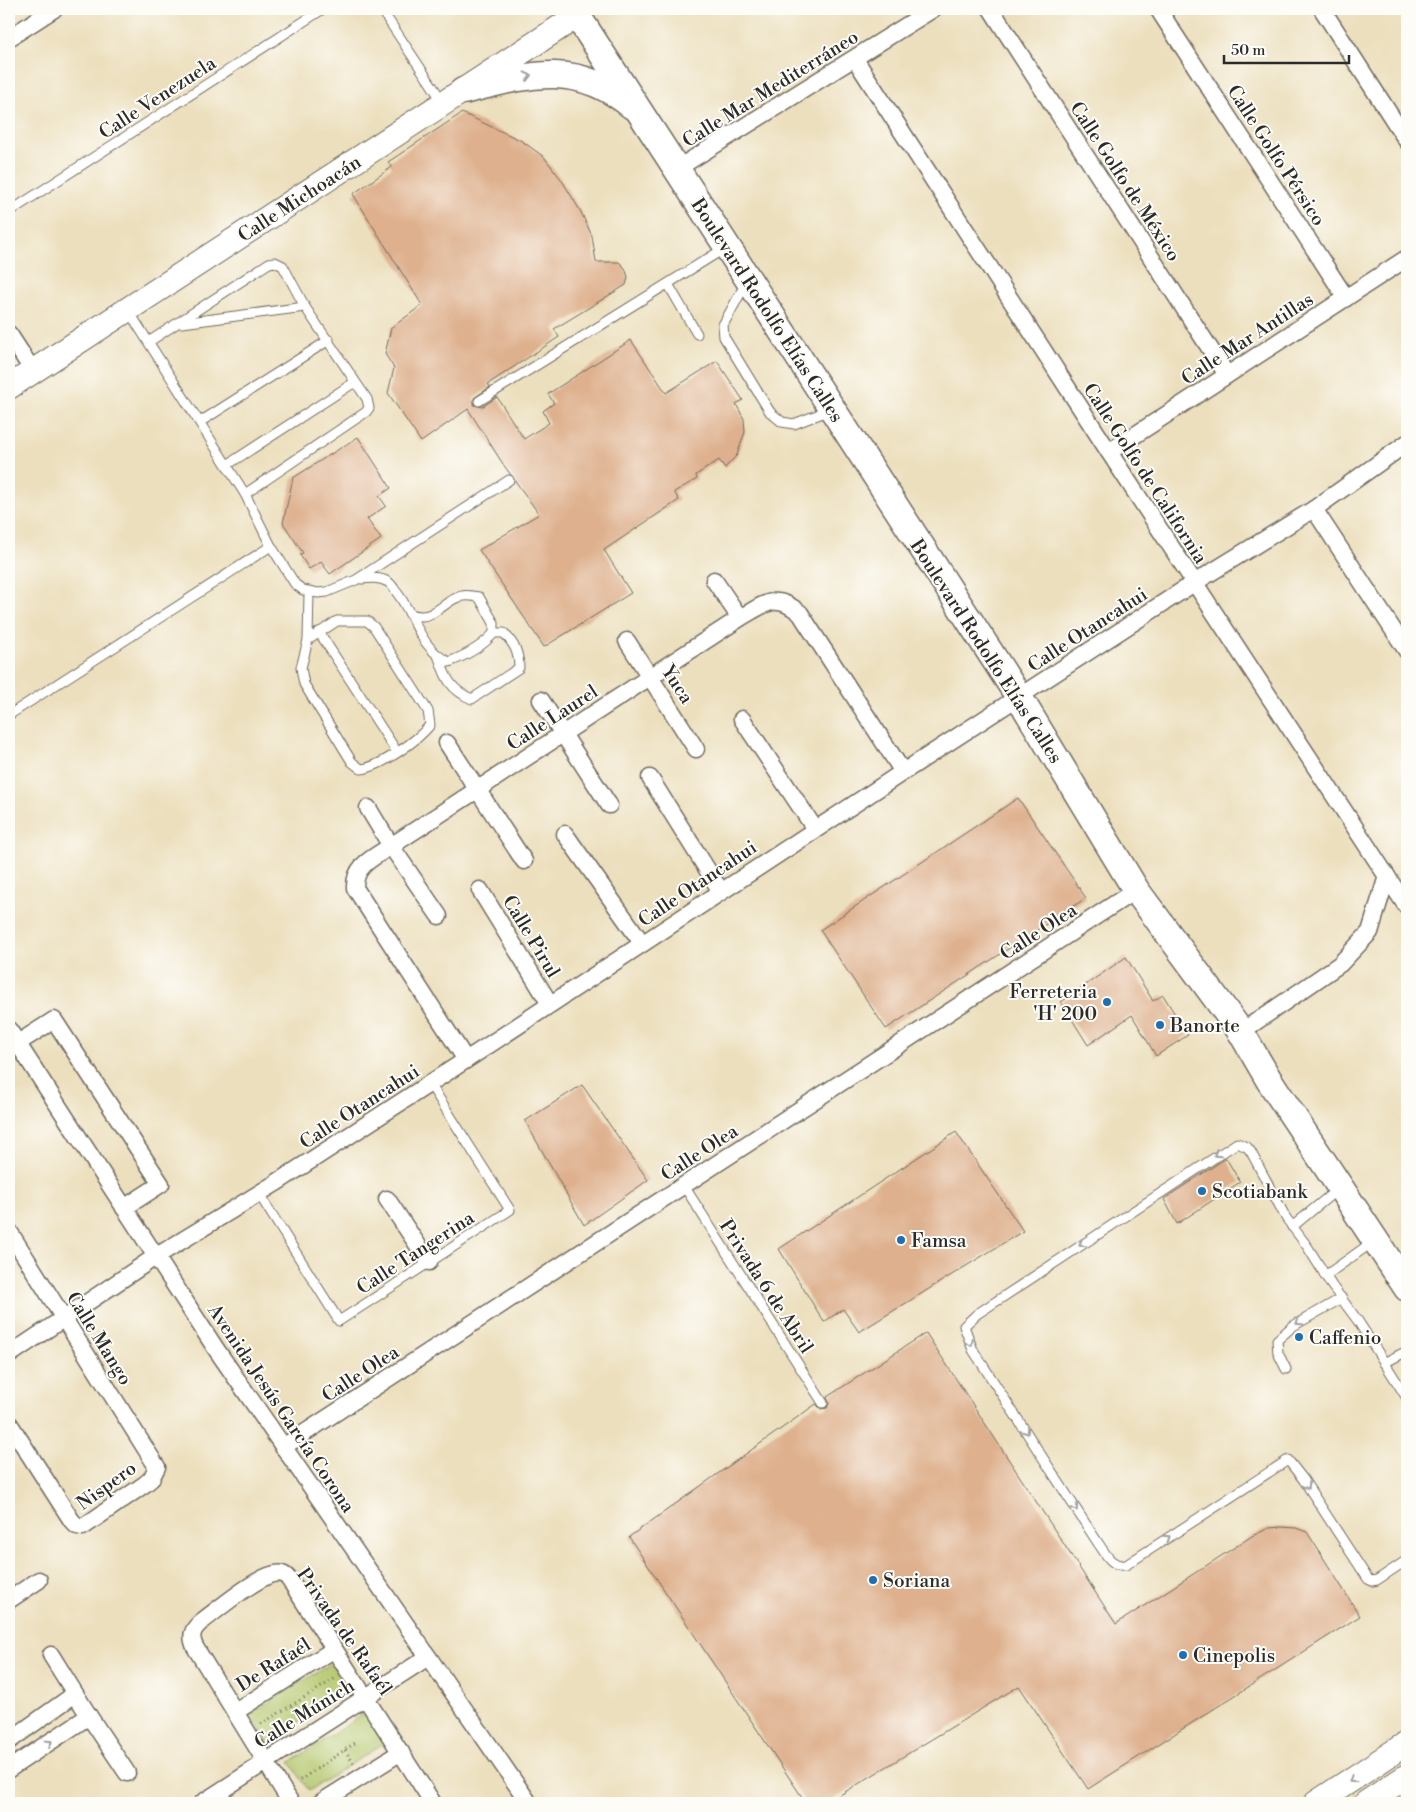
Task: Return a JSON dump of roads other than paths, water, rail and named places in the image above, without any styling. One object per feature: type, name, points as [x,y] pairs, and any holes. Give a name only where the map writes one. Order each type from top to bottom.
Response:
[{"type":"main road","name":"Calle Michoacán","points":[[9,387],[453,97],[580,11]]},
{"type":"main road","name":"Boulevard Rodolfo Elías Calles","points":[[580,11],[642,115],[1019,696],[1136,890],[1241,1032],[1269,1080],[1407,1288]]},
{"type":"main road","points":[[453,97],[535,74],[572,76],[585,79],[618,95],[642,115]]},
{"type":"main road","points":[[1316,1803],[1407,1743]]},
{"type":"main road","points":[[1366,1803],[1407,1776]]},
{"type":"street","points":[[9,38],[54,9]]},
{"type":"street","name":"Calle Mar Mediterráneo","points":[[678,168],[933,9]]},
{"type":"street","name":"Calle Golfo de México","points":[[991,9],[1227,375]]},
{"type":"street","name":"Calle Golfo Pérsico","points":[[1158,9],[1346,298]]},
{"type":"street","points":[[1322,9],[1407,141]]},
{"type":"street","name":"Calle Golfo de California","points":[[855,59],[1194,583],[1407,907]]},
{"type":"street","name":"Calle Mar Antillas","points":[[1109,452],[1407,258]]},
{"type":"street","points":[[9,334],[33,371]]},
{"type":"street","name":"Calle Otancahui","points":[[9,1355],[156,1257],[259,1194],[430,1084],[720,890],[1019,696],[1194,583],[1314,509],[1407,443]]},
{"type":"street","points":[[1314,509],[1407,651]]},
{"type":"street","points":[[714,580],[740,618]]},
{"type":"street","name":"Calle Laurel","points":[[466,1060],[355,888],[354,877],[359,868],[391,846],[650,679],[740,618],[768,602],[779,601],[788,603],[800,613],[902,772]]},
{"type":"street","name":"Yuca","points":[[626,641],[696,749]]},
{"type":"street","points":[[541,700],[609,805]]},
{"type":"street","points":[[742,718],[815,829]]},
{"type":"street","points":[[447,743],[524,861]]},
{"type":"street","points":[[650,778],[720,890]]},
{"type":"street","points":[[368,808],[391,846],[439,916]]},
{"type":"street","points":[[565,834],[642,943]]},
{"type":"street","points":[[1241,1032],[1340,964],[1370,932],[1387,876]]},
{"type":"street","name":"Calle Pirul","points":[[480,890],[550,1004]]},
{"type":"street","name":"Calle Olea","points":[[283,1447],[1136,890]]},
{"type":"street","points":[[13,1037],[54,1020],[161,1184],[124,1208]]},
{"type":"street","name":"Avenida Jesús García Corona","points":[[13,1037],[156,1257],[283,1447],[529,1803]]},
{"type":"street","points":[[387,1199],[429,1262]]},
{"type":"street","name":"Calle Mango","points":[[9,1230],[157,1467]]},
{"type":"street","name":"Nispero","points":[[9,1423],[74,1524],[83,1527],[130,1496],[151,1479],[157,1467]]},
{"type":"street","name":"Privada de Rafaél","points":[[192,1632],[201,1622],[261,1579],[268,1575],[281,1573],[293,1585],[433,1803]]},
{"type":"street","points":[[9,1600],[39,1580]]},
{"type":"street","name":"De Rafaél","points":[[192,1632],[195,1647],[291,1803]]},
{"type":"street","name":"De Rafaél","points":[[235,1712],[333,1650]]},
{"type":"street","points":[[51,1655],[127,1773]]},
{"type":"street","name":"Calle Múnich","points":[[202,1803],[428,1657]]},
{"type":"street","points":[[9,1741],[75,1694]]},
{"type":"street","points":[[9,1769],[89,1716]]},
{"type":"street","points":[[320,1803],[400,1752]]},
{"type":"lane","name":"Calle Venezuela","points":[[9,212],[323,9]]},
{"type":"lane","points":[[381,9],[453,97]]},
{"type":"lane","points":[[479,401],[728,247]]},
{"type":"lane","points":[[150,341],[269,263],[275,262],[283,266],[304,307],[329,340],[369,404],[366,412],[245,494]]},
{"type":"lane","points":[[748,278],[723,325],[724,337],[770,412],[782,422],[794,424],[832,409]]},
{"type":"lane","points":[[668,284],[697,334]]},
{"type":"lane","points":[[180,323],[304,307]]},
{"type":"lane","points":[[128,310],[150,341],[227,464],[245,494],[271,546],[295,584],[309,592],[327,592],[356,580],[509,480]]},
{"type":"lane","points":[[200,422],[329,340]]},
{"type":"lane","points":[[227,464],[355,382]]},
{"type":"lane","points":[[9,715],[271,546]]},
{"type":"lane","points":[[356,580],[374,578],[388,582],[410,613],[429,648],[439,658],[449,662],[464,656],[486,643],[494,633],[494,623],[479,597],[467,595],[456,598],[427,616],[418,617],[410,613]]},
{"type":"lane","points":[[308,640],[337,621],[366,620],[374,627],[428,711],[430,725],[423,734],[372,768],[361,770],[352,762],[304,684],[301,668],[308,640],[309,592]]},
{"type":"lane","points":[[319,632],[397,752]]},
{"type":"lane","points":[[439,658],[447,681],[453,688],[472,699],[519,668],[519,656],[515,646],[504,632],[494,633]]},
{"type":"lane","name":"Calle Tangerina","points":[[259,1194],[339,1321],[510,1210],[430,1084]]},
{"type":"lane","points":[[1407,1398],[1342,1298],[1292,1227],[1251,1152],[1247,1147],[1234,1144],[977,1314],[965,1324],[967,1339],[1113,1564],[1118,1566],[1126,1565],[1288,1460],[1303,1479],[1368,1579],[1372,1582],[1377,1580],[1407,1560]]},
{"type":"lane","name":"Privada 6 de Abril","points":[[684,1186],[823,1403]]},
{"type":"lane","points":[[1292,1227],[1341,1187]]},
{"type":"lane","points":[[1325,1276],[1376,1240]]},
{"type":"lane","points":[[1286,1369],[1278,1353],[1277,1340],[1293,1326],[1342,1298]]},
{"type":"lane","points":[[1384,1363],[1407,1351]]},
{"type":"place","name":"Ferreteria 'H' 200","points":[[1107,1002]]},
{"type":"place","name":"Banorte","points":[[1160,1025]]},
{"type":"place","name":"Scotiabank","points":[[1202,1191]]},
{"type":"place","name":"Famsa","points":[[901,1240]]},
{"type":"place","name":"Caffenio","points":[[1299,1337]]},
{"type":"place","name":"Soriana","points":[[873,1580]]},
{"type":"place","name":"Cinepolis","points":[[1183,1655]]}]
